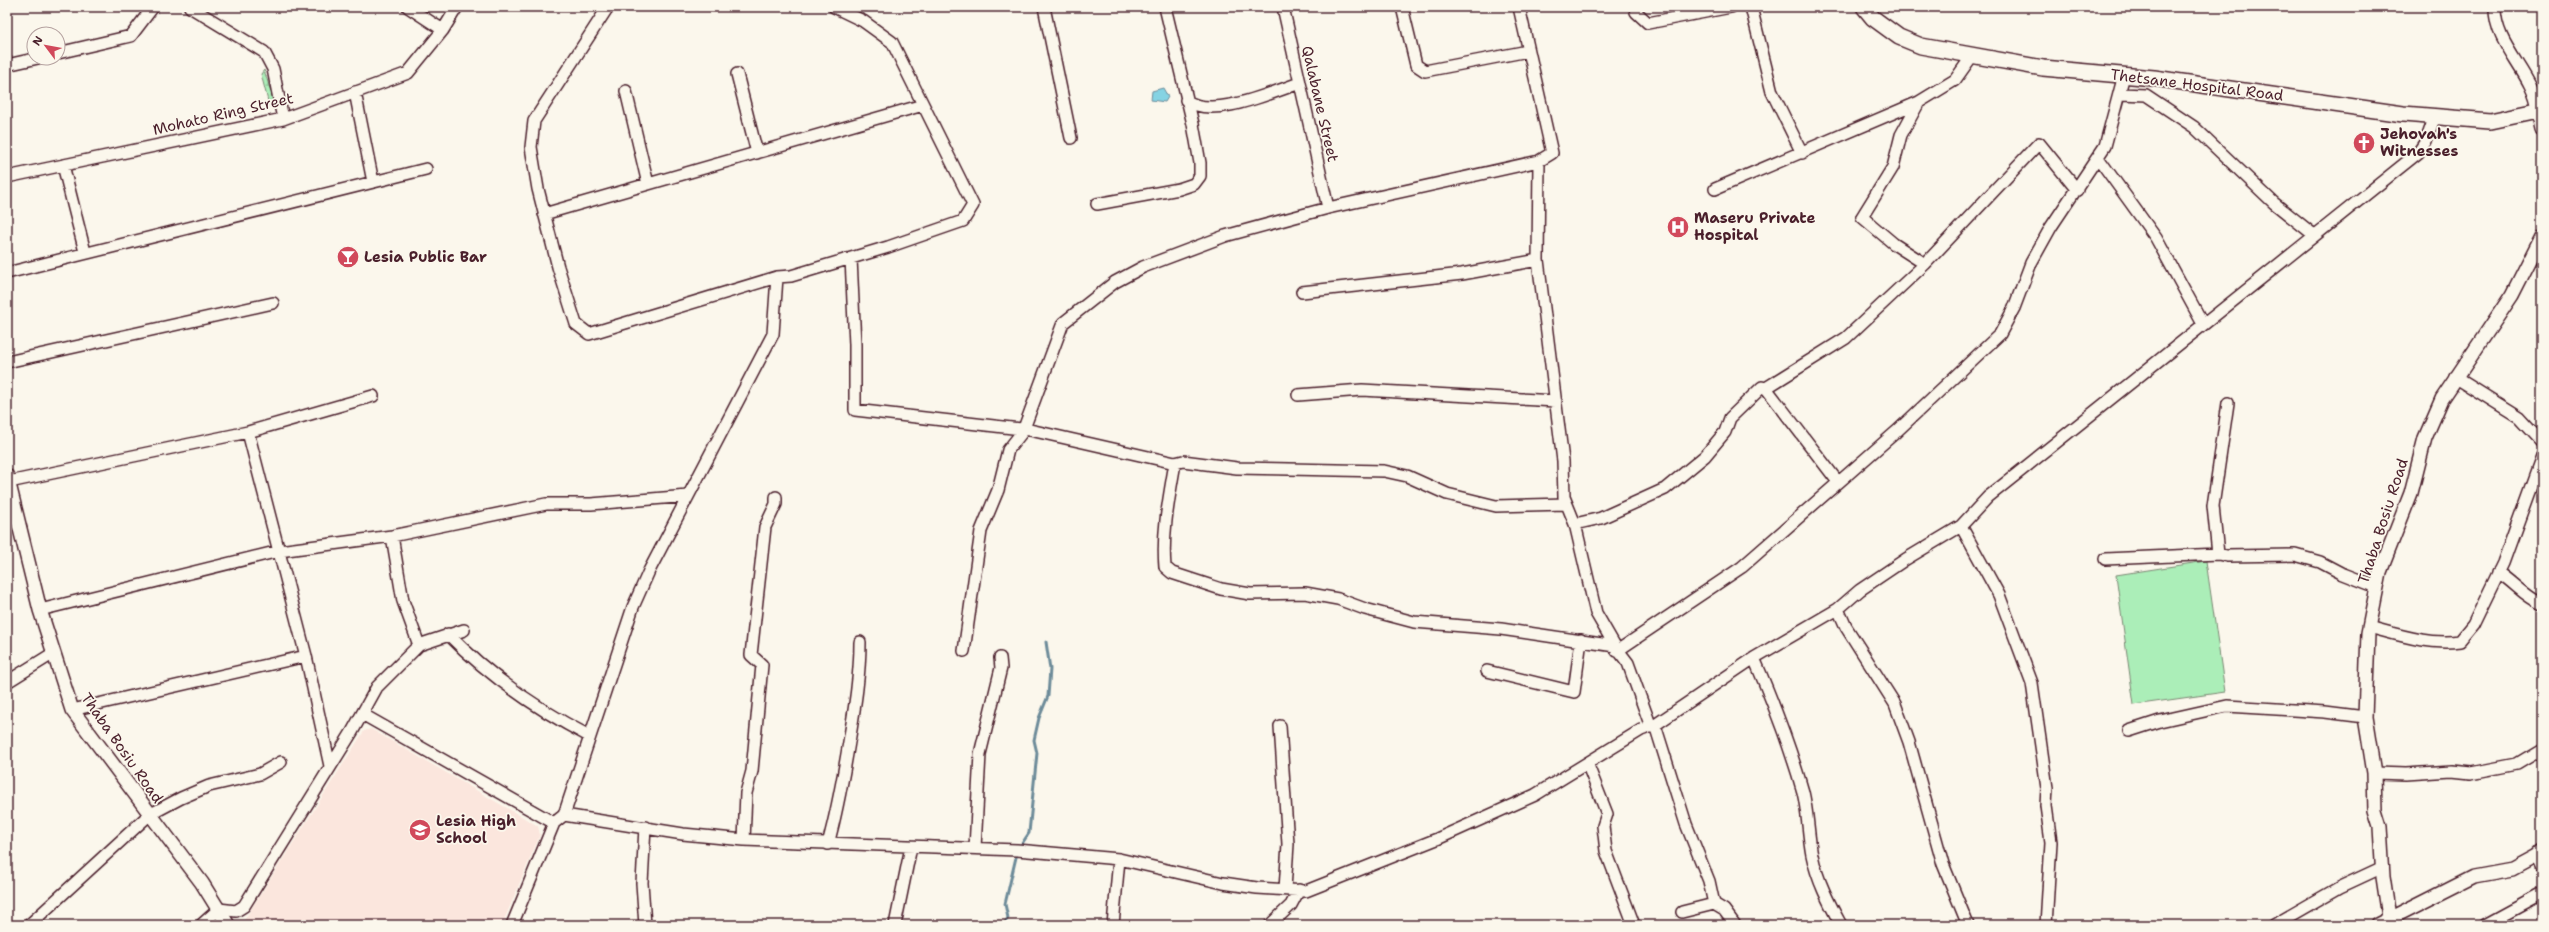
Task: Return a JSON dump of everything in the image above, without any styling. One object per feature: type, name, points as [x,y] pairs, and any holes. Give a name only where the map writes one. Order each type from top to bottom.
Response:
[{"type":"main road","name":"Thetsane Hospital Road","points":[[1864,7],[1873,18],[1899,37],[1922,46],[2043,68],[2124,75],[2272,94],[2403,114],[2490,121],[2540,110]]},
{"type":"street","points":[[66,51],[131,36],[153,7]]},
{"type":"street","points":[[190,7],[264,52],[273,69],[283,118]]},
{"type":"street","points":[[408,7],[443,30]]},
{"type":"street","name":"Mohato Ring Street","points":[[7,177],[283,118],[408,73],[443,30],[457,7]]},
{"type":"street","points":[[608,7],[534,121],[531,148],[544,214],[576,324],[589,334],[777,277],[791,276],[851,258],[963,221],[973,205],[892,42],[863,21],[834,7]]},
{"type":"street","points":[[1044,7],[1071,138]]},
{"type":"street","points":[[1097,204],[1139,198],[1194,184],[1200,176],[1200,163],[1165,7]]},
{"type":"street","name":"Qalabane Street","points":[[1283,7],[1328,208]]},
{"type":"street","points":[[1402,7],[1416,65],[1420,70],[1425,71],[1528,51]]},
{"type":"street","points":[[964,651],[981,531],[998,490],[1008,450],[1023,431],[1063,323],[1115,282],[1143,267],[1225,236],[1328,208],[1538,161],[1552,153],[1518,7]]},
{"type":"street","points":[[1635,7],[1636,12],[1648,23],[1731,7]]},
{"type":"street","points":[[1751,7],[1772,92],[1802,153]]},
{"type":"street","points":[[2494,7],[2500,32],[2529,82],[2536,98],[2540,110],[2542,129]]},
{"type":"street","points":[[1715,189],[1919,102],[1955,80],[1972,56]]},
{"type":"street","points":[[7,65],[26,61]]},
{"type":"street","points":[[737,74],[757,153]]},
{"type":"street","points":[[1175,463],[1165,516],[1165,567],[1172,573],[1221,589],[1250,594],[1305,593],[1338,599],[1365,609],[1414,622],[1501,629],[1581,640],[1616,649],[1742,567],[1896,432],[2000,334],[2014,308],[2031,263],[2051,227],[2099,159],[2105,146],[2124,75]]},
{"type":"street","points":[[1186,100],[1196,107],[1218,107],[1244,102],[1300,83]]},
{"type":"street","points":[[626,91],[648,184]]},
{"type":"street","points":[[355,92],[373,182]]},
{"type":"street","points":[[2120,94],[2146,95],[2194,127],[2274,203],[2314,234]]},
{"type":"street","points":[[1919,102],[1901,135],[1893,167],[1862,218],[1894,244],[1925,264]]},
{"type":"street","points":[[544,214],[923,105]]},
{"type":"street","points":[[564,815],[683,834],[744,840],[911,847],[975,848],[1119,859],[1223,883],[1257,888],[1306,891],[1437,839],[1535,795],[1641,730],[1653,726],[1754,658],[1838,609],[1860,590],[1906,559],[1961,526],[1988,497],[2314,234],[2418,153],[2426,141],[2434,116]]},
{"type":"street","points":[[1575,524],[1602,518],[1665,490],[1705,456],[1724,432],[1730,418],[1762,387],[1766,388],[1846,338],[1925,264],[2039,143],[2077,190]]},
{"type":"street","points":[[2099,159],[2156,238],[2203,324]]},
{"type":"street","points":[[1538,161],[1538,260],[1563,462],[1562,489],[1566,504],[1575,524],[1596,613],[1616,649],[1628,663],[1653,726],[1686,824],[1709,881],[1714,904]]},
{"type":"street","points":[[63,165],[85,252]]},
{"type":"street","points":[[7,272],[426,169]]},
{"type":"street","name":"Thaba Bosiu Road","points":[[2390,921],[2380,828],[2375,811],[2374,773],[2365,717],[2369,627],[2380,572],[2410,493],[2425,438],[2442,399],[2512,295],[2541,240]]},
{"type":"street","points":[[851,258],[855,410],[923,417],[1023,431],[1030,430],[1175,463],[1183,461],[1237,468],[1384,471],[1407,476],[1447,494],[1496,506],[1566,504]]},
{"type":"street","points":[[1302,292],[1462,274],[1538,260]]},
{"type":"street","points":[[512,925],[554,824],[564,815],[633,607],[649,571],[773,334],[777,277]]},
{"type":"street","points":[[7,362],[273,303]]},
{"type":"street","points":[[2455,378],[2519,418],[2542,442]]},
{"type":"street","points":[[1766,388],[1838,482]]},
{"type":"street","points":[[1298,395],[1362,390],[1556,401]]},
{"type":"street","points":[[8,479],[248,432],[374,396]]},
{"type":"street","points":[[2218,554],[2213,506],[2228,403]]},
{"type":"street","points":[[248,432],[306,656],[330,766]]},
{"type":"street","points":[[2369,627],[2415,640],[2447,642],[2460,641],[2473,625],[2498,572],[2520,520],[2542,456]]},
{"type":"street","name":"Thaba Bosiu Road","points":[[8,479],[52,654],[72,710],[149,815],[180,853],[219,909],[228,925]]},
{"type":"street","points":[[40,610],[279,551],[392,536],[546,504],[590,504],[688,496]]},
{"type":"street","points":[[744,840],[746,793],[752,771],[762,665],[751,655],[760,592],[765,526],[776,504],[776,497]]},
{"type":"street","points":[[1961,526],[2000,595],[2032,683],[2046,788],[2046,806],[2051,842],[2046,925]]},
{"type":"street","points":[[392,536],[403,601],[418,645]]},
{"type":"street","points":[[2105,558],[2218,554],[2227,556],[2295,555],[2320,562],[2341,573],[2377,587]]},
{"type":"street","points":[[2498,572],[2513,582],[2526,597],[2542,604]]},
{"type":"street","points":[[1838,609],[1846,627],[1895,704],[1909,742],[1943,864],[1968,925]]},
{"type":"street","points":[[201,925],[219,909],[236,911],[244,906],[377,687],[418,645],[464,630]]},
{"type":"street","points":[[448,634],[472,658],[543,712],[589,736]]},
{"type":"street","points":[[1487,671],[1574,692],[1581,640]]},
{"type":"street","points":[[828,844],[838,808],[857,691],[860,666],[860,642]]},
{"type":"street","points":[[7,682],[52,654]]},
{"type":"street","points":[[72,710],[306,656]]},
{"type":"street","points":[[975,848],[980,754],[1001,668],[1000,658]]},
{"type":"street","points":[[1754,658],[1779,718],[1803,793],[1812,856],[1820,881],[1841,925]]},
{"type":"street","points":[[2129,731],[2160,721],[2228,706],[2325,712],[2365,717]]},
{"type":"street","points":[[362,714],[554,824]]},
{"type":"street","points":[[1280,726],[1288,844],[1285,889]]},
{"type":"street","points":[[2374,773],[2406,774],[2452,771],[2471,773],[2517,764],[2542,749]]},
{"type":"street","points":[[29,925],[149,815],[195,792],[260,774],[281,762]]},
{"type":"street","points":[[1587,763],[1607,814],[1603,826],[1606,851],[1634,925]]},
{"type":"street","points":[[645,827],[642,883],[645,925]]},
{"type":"street","points":[[895,925],[911,847]]},
{"type":"street","points":[[2377,925],[2390,921],[2474,876],[2512,869],[2539,853],[2542,869]]},
{"type":"street","points":[[1112,925],[1119,859]]},
{"type":"street","points":[[2274,925],[2340,887],[2383,867]]},
{"type":"street","points":[[1270,925],[1291,905],[1299,890]]},
{"type":"street","points":[[2485,925],[2542,894]]},
{"type":"street","points":[[1682,912],[1714,904],[1724,910],[1735,925]]},
{"type":"shaded area","name":"Lesia High School","points":[[371,729],[538,826],[540,835],[502,925],[241,925],[364,731]]},
{"type":"green space","points":[[264,70],[273,98],[273,109],[269,105],[261,74]]},
{"type":"green space","points":[[2206,561],[2225,692],[2134,705],[2116,575]]},
{"type":"water","points":[[1163,88],[1168,97],[1165,102],[1151,100],[1152,91]]},
{"type":"waterway","points":[[1019,848],[1029,833],[1037,753],[1034,740],[1039,718],[1048,696],[1050,669],[1046,642]]},
{"type":"waterway","points":[[1003,925],[1008,918],[1005,904],[1017,853]]},
{"type":"place","name":"Jehovah's Witnesses","points":[[2364,143]]},
{"type":"place","name":"Maseru Private Hospital","points":[[1678,227]]},
{"type":"place","name":"Lesia Public Bar","points":[[348,257]]},
{"type":"place","name":"Lesia High School","points":[[420,830]]}]
